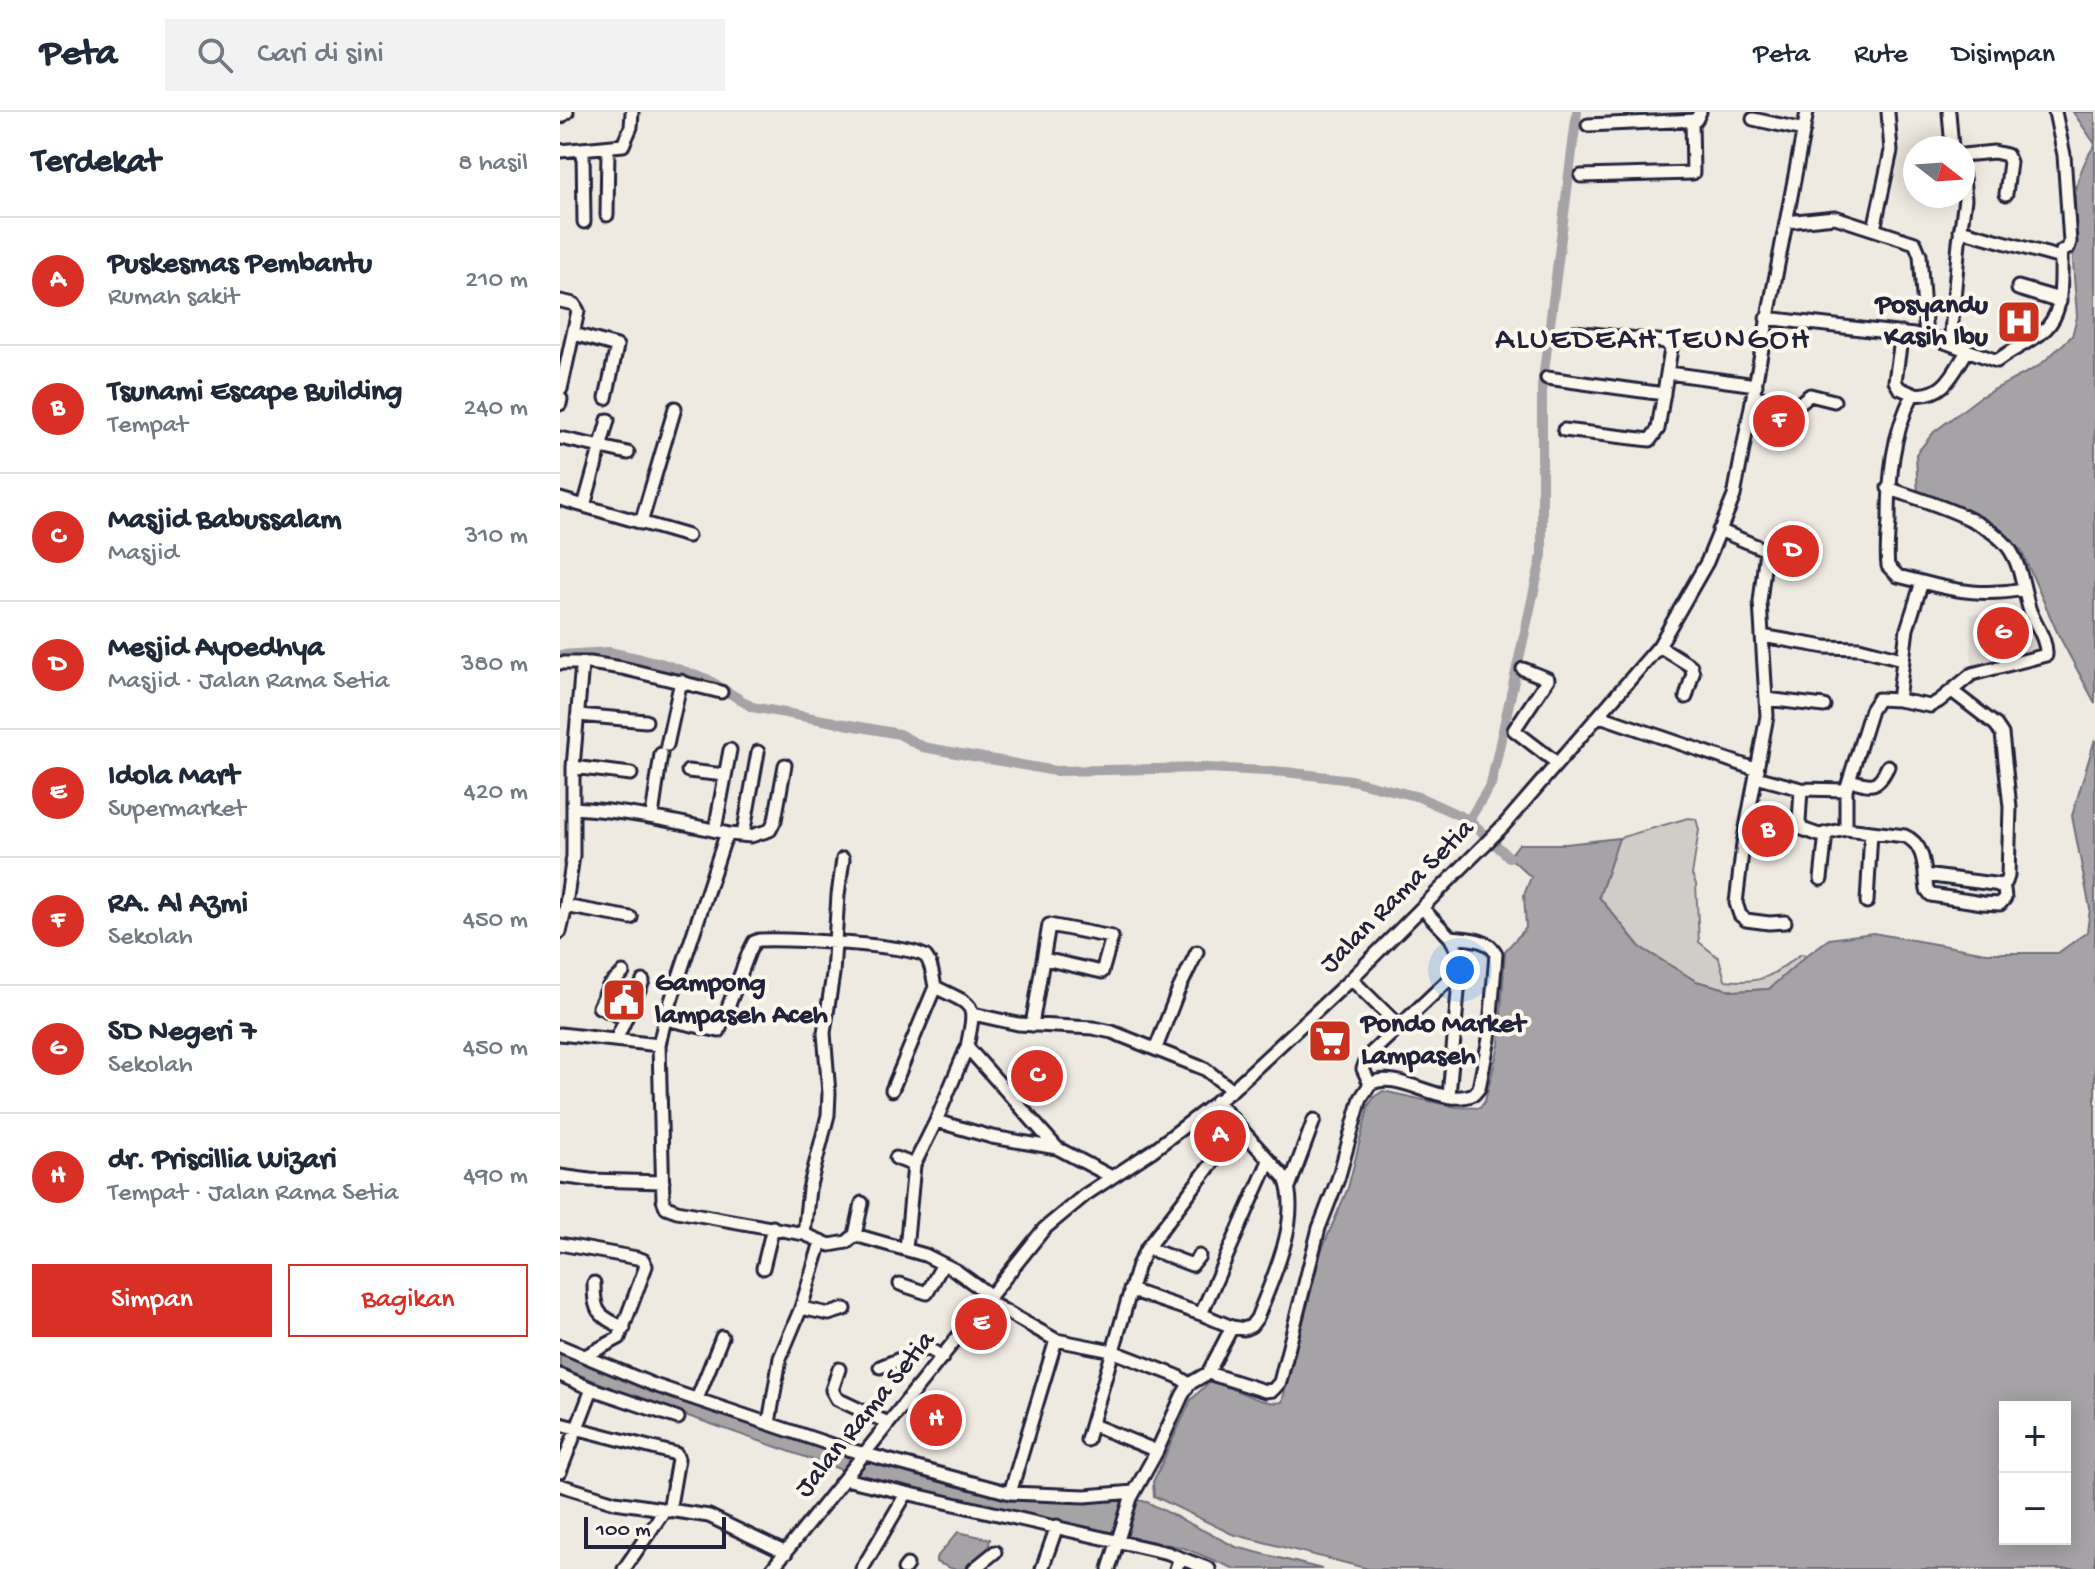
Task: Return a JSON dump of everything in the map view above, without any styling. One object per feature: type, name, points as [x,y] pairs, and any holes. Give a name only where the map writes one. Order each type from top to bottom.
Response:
[{"type":"street","points":[[560,117],[567,112]]},
{"type":"street","points":[[560,151],[608,148],[625,143],[632,112]]},
{"type":"street","name":"Jalan Rama Setia","points":[[772,1569],[1044,1229],[1085,1195],[1152,1151],[1232,1090],[1351,979],[1487,844],[1659,646],[1702,571],[1734,496],[1807,112]]},
{"type":"street","points":[[1874,229],[1891,151],[1888,112]]},
{"type":"street","points":[[1949,112],[1951,136]]},
{"type":"street","points":[[1766,318],[1926,337],[1997,361],[2047,327],[2060,299],[2062,251],[2068,248],[2071,226],[2064,155],[2055,112]]},
{"type":"street","points":[[1581,176],[1693,173],[1696,116],[1588,125]]},
{"type":"street","points":[[1753,119],[1804,130]]},
{"type":"street","points":[[607,215],[608,148]]},
{"type":"street","points":[[583,150],[584,222]]},
{"type":"street","points":[[1975,154],[1994,152],[2007,155],[2010,162],[2006,194]]},
{"type":"street","points":[[1950,344],[1964,208]]},
{"type":"street","points":[[1786,222],[1835,217],[1911,240],[1918,247],[1926,337]]},
{"type":"street","points":[[1960,230],[2061,258]]},
{"type":"street","points":[[560,301],[577,306],[578,317],[561,389]]},
{"type":"street","points":[[1564,430],[1650,440],[1658,429],[1671,349],[1669,343],[1574,332]]},
{"type":"street","points":[[1902,333],[1896,384],[1913,394],[1931,394],[1943,388],[1967,351]]},
{"type":"street","points":[[574,334],[617,346],[606,398]]},
{"type":"street","points":[[1668,373],[1755,391],[1797,405],[1810,395],[1834,401]]},
{"type":"street","points":[[1547,378],[1664,394]]},
{"type":"street","points":[[1913,394],[1898,428],[1888,488],[1888,566],[1894,574],[1956,592],[1982,594],[2024,589]]},
{"type":"street","points":[[641,523],[675,408]]},
{"type":"street","points":[[584,506],[608,420]]},
{"type":"street","points":[[560,438],[628,453]]},
{"type":"street","points":[[1846,829],[1847,785],[1874,703],[1882,698],[1930,706],[1972,674],[2046,655],[2045,643],[2030,612],[2013,554],[1997,536],[1970,519],[1888,488]]},
{"type":"street","points":[[560,499],[688,536]]},
{"type":"street","points":[[1719,530],[1766,550],[1760,602],[1767,699],[1765,731],[1743,844],[1736,903],[1740,915],[1749,921],[1785,922]]},
{"type":"street","points":[[1898,700],[1907,629],[1922,582]]},
{"type":"street","points":[[1762,636],[1825,647],[1859,648],[1902,659]]},
{"type":"street","points":[[1659,646],[1691,666],[1693,673],[1686,697]]},
{"type":"street","points":[[560,663],[622,668],[721,692]]},
{"type":"street","points":[[560,932],[573,856],[573,767],[582,664]]},
{"type":"street","points":[[1523,669],[1548,679],[1514,730],[1557,763]]},
{"type":"street","points":[[652,816],[681,681]]},
{"type":"street","points":[[1952,691],[1996,725],[2002,734],[2010,807],[2008,876],[2006,882],[1998,885]]},
{"type":"street","points":[[1767,699],[1824,706]]},
{"type":"street","points":[[578,715],[646,721]]},
{"type":"street","points":[[1600,716],[1801,789],[1875,784],[1888,766]]},
{"type":"street","points":[[715,830],[730,750]]},
{"type":"street","points":[[743,835],[758,752]]},
{"type":"street","points":[[573,808],[652,816],[729,834],[766,832],[772,826],[785,765]]},
{"type":"street","points":[[573,767],[631,774]]},
{"type":"street","points":[[688,771],[725,775]]},
{"type":"street","points":[[1801,789],[1799,822],[1802,829],[1813,835],[1846,829],[1905,836],[1914,840],[1921,849],[1927,890],[1931,895],[2000,904],[2005,898],[2004,889],[1998,885],[1925,875]]},
{"type":"street","points":[[1867,902],[1871,832]]},
{"type":"street","points":[[1821,879],[1826,833]]},
{"type":"street","points":[[729,834],[724,841],[659,1045],[663,1200],[671,1210],[773,1227],[837,1246],[855,1235],[862,1203]]},
{"type":"street","points":[[804,1234],[809,1189],[828,1115],[824,1033],[833,974],[843,859]]},
{"type":"street","points":[[565,911],[573,907],[631,918]]},
{"type":"street","points":[[1423,909],[1450,937],[1461,957],[1449,1096]]},
{"type":"street","points":[[1032,1025],[1049,925],[1112,937],[1102,972],[1044,959]]},
{"type":"street","points":[[1208,1373],[1265,1391],[1273,1390],[1280,1382],[1319,1228],[1341,1170],[1361,1098],[1370,1084],[1386,1080],[1449,1096],[1470,1097],[1479,1088],[1489,1039],[1496,954],[1491,946],[1450,937]]},
{"type":"street","points":[[665,1019],[719,1031],[749,952],[757,941],[876,946],[922,954],[929,962],[935,987],[892,1090]]},
{"type":"street","points":[[1156,1048],[1197,952]]},
{"type":"street","points":[[1370,1084],[1363,1069],[1366,1058],[1459,970]]},
{"type":"street","points":[[623,973],[609,986],[599,1007],[624,1018]]},
{"type":"street","points":[[1351,979],[1400,1027]]},
{"type":"street","points":[[616,1040],[643,981]]},
{"type":"street","points":[[906,1249],[914,1165],[967,1047],[973,1014],[968,1003],[935,987]]},
{"type":"street","points":[[973,1014],[1032,1025],[1103,1030],[1205,1069],[1232,1090]]},
{"type":"street","points":[[560,1034],[659,1045]]},
{"type":"street","points":[[967,1047],[1057,1148]]},
{"type":"street","points":[[1216,1101],[1285,1178],[1289,1187]]},
{"type":"street","points":[[1130,1290],[1232,1327],[1244,1329],[1251,1326],[1257,1318],[1287,1237],[1289,1187],[1314,1120]]},
{"type":"street","points":[[936,1121],[1003,1139],[1057,1148],[1112,1177]]},
{"type":"street","points":[[1087,1440],[1130,1290],[1147,1248],[1239,1128]]},
{"type":"street","points":[[896,1158],[914,1165]]},
{"type":"street","points":[[1201,1314],[1269,1161]]},
{"type":"street","points":[[560,1176],[663,1182]]},
{"type":"street","points":[[763,1268],[773,1227]]},
{"type":"street","points":[[855,1235],[906,1249],[943,1264],[989,1298],[1056,1340],[1112,1351],[1189,1384]]},
{"type":"street","points":[[769,1423],[780,1358],[801,1308],[821,1242]]},
{"type":"street","points":[[560,1244],[643,1260],[645,1269],[624,1328],[616,1340],[585,1356]]},
{"type":"street","points":[[1147,1248],[1192,1265],[1199,1256]]},
{"type":"street","points":[[900,1284],[927,1293],[943,1264]]},
{"type":"street","points":[[594,1283],[594,1305],[598,1312],[624,1328]]},
{"type":"street","points":[[801,1308],[829,1314],[845,1309]]},
{"type":"street","points":[[1109,1569],[1132,1495],[1189,1384],[1208,1373],[1232,1327]]},
{"type":"street","points":[[697,1399],[722,1337]]},
{"type":"street","points":[[1010,1493],[1056,1340]]},
{"type":"street","points":[[560,1346],[654,1385],[864,1455],[902,1462],[1010,1493],[1036,1496],[1132,1495]]},
{"type":"street","points":[[880,1367],[927,1348],[943,1357]]},
{"type":"street","points":[[839,1369],[832,1390],[837,1399],[888,1423]]},
{"type":"street","points":[[560,1375],[678,1418]]},
{"type":"street","points":[[560,1472],[592,1389]]},
{"type":"street","points":[[560,1424],[676,1454],[678,1459],[666,1511],[624,1569]]},
{"type":"street","points":[[1093,1425],[1157,1451]]},
{"type":"street","points":[[846,1478],[1119,1540],[1178,1563],[1209,1569]]},
{"type":"street","points":[[560,1485],[615,1502],[718,1519],[786,1553]]},
{"type":"street","points":[[862,1569],[906,1494]]},
{"type":"street","points":[[1042,1569],[1057,1526]]},
{"type":"street","points":[[974,1569],[995,1552]]},
{"type":"shaded area","points":[[2073,112],[2095,112],[2095,144]]},
{"type":"shaded area","points":[[2095,145],[2095,703],[2058,634],[2021,550],[1968,517],[1918,498],[1916,454],[1934,432],[1980,397],[2039,366],[2072,336],[2077,317],[2072,251],[2074,205],[2084,163]]},
{"type":"shaded area","points":[[2030,611],[2041,656],[1972,672],[1970,614]]},
{"type":"shaded area","points":[[2095,739],[2095,1569],[1369,1569],[1232,1534],[1154,1496],[1153,1482],[1191,1400],[1209,1382],[1264,1401],[1282,1402],[1322,1249],[1348,1188],[1369,1105],[1374,1097],[1383,1091],[1456,1107],[1480,1108],[1485,1101],[1499,1045],[1505,951],[1526,928],[1524,895],[1531,877],[1509,857],[1519,844],[1566,844],[1619,838],[1599,897],[1640,947],[1696,981],[1734,991],[1769,989],[1829,939],[1873,933],[1986,953],[2058,953],[2087,932],[2090,909],[2072,816]]},
{"type":"shaded area","points":[[1688,818],[1696,819],[1699,830],[1692,875],[1696,884],[1699,942],[1719,958],[1725,980],[1749,981],[1766,977],[1801,954],[1807,955],[1769,989],[1734,991],[1696,981],[1640,947],[1599,897],[1619,838]]},
{"type":"shaded area","points":[[560,1348],[607,1370],[1018,1496],[1127,1498],[1147,1502],[1236,1547],[1322,1569],[1235,1569],[1184,1548],[1022,1516],[868,1479],[648,1402],[560,1367]]},
{"type":"shaded area","points":[[958,1532],[990,1539],[988,1551],[971,1569],[953,1569],[936,1562]]},
{"type":"waterway","points":[[1509,857],[1469,820],[1491,784],[1542,555],[1542,387],[1577,112]]},
{"type":"waterway","points":[[560,655],[609,652],[660,663],[707,679],[752,707],[899,734],[923,747],[1055,771],[1206,768],[1286,772],[1351,780],[1419,797],[1469,820]]},
{"type":"place","name":"Posyandu Kasih Ibu","points":[[2019,322]]},
{"type":"place","name":"RA. Al Azmi","points":[[1779,421]]},
{"type":"place","name":"Mesjid Ayoedhya","points":[[1793,551]]},
{"type":"place","name":"SD Negeri 7","points":[[2003,633]]},
{"type":"place","name":"Tsunami Escape Building","points":[[1768,831]]},
{"type":"place","name":"Gampong lampaseh Aceh","points":[[624,1000]]},
{"type":"place","name":"Pondo Market Lampaseh","points":[[1330,1041]]},
{"type":"place","name":"Masjid Babussalam","points":[[1037,1076]]},
{"type":"place","name":"Puskesmas Pembantu","points":[[1220,1136]]},
{"type":"place","name":"Idola Mart","points":[[981,1324]]},
{"type":"place","name":"dr. Priscillia Wizari","points":[[936,1420]]},
{"type":"district","name":"ALUEDEAH TEUNGOH","points":[[1653,341]]}]
